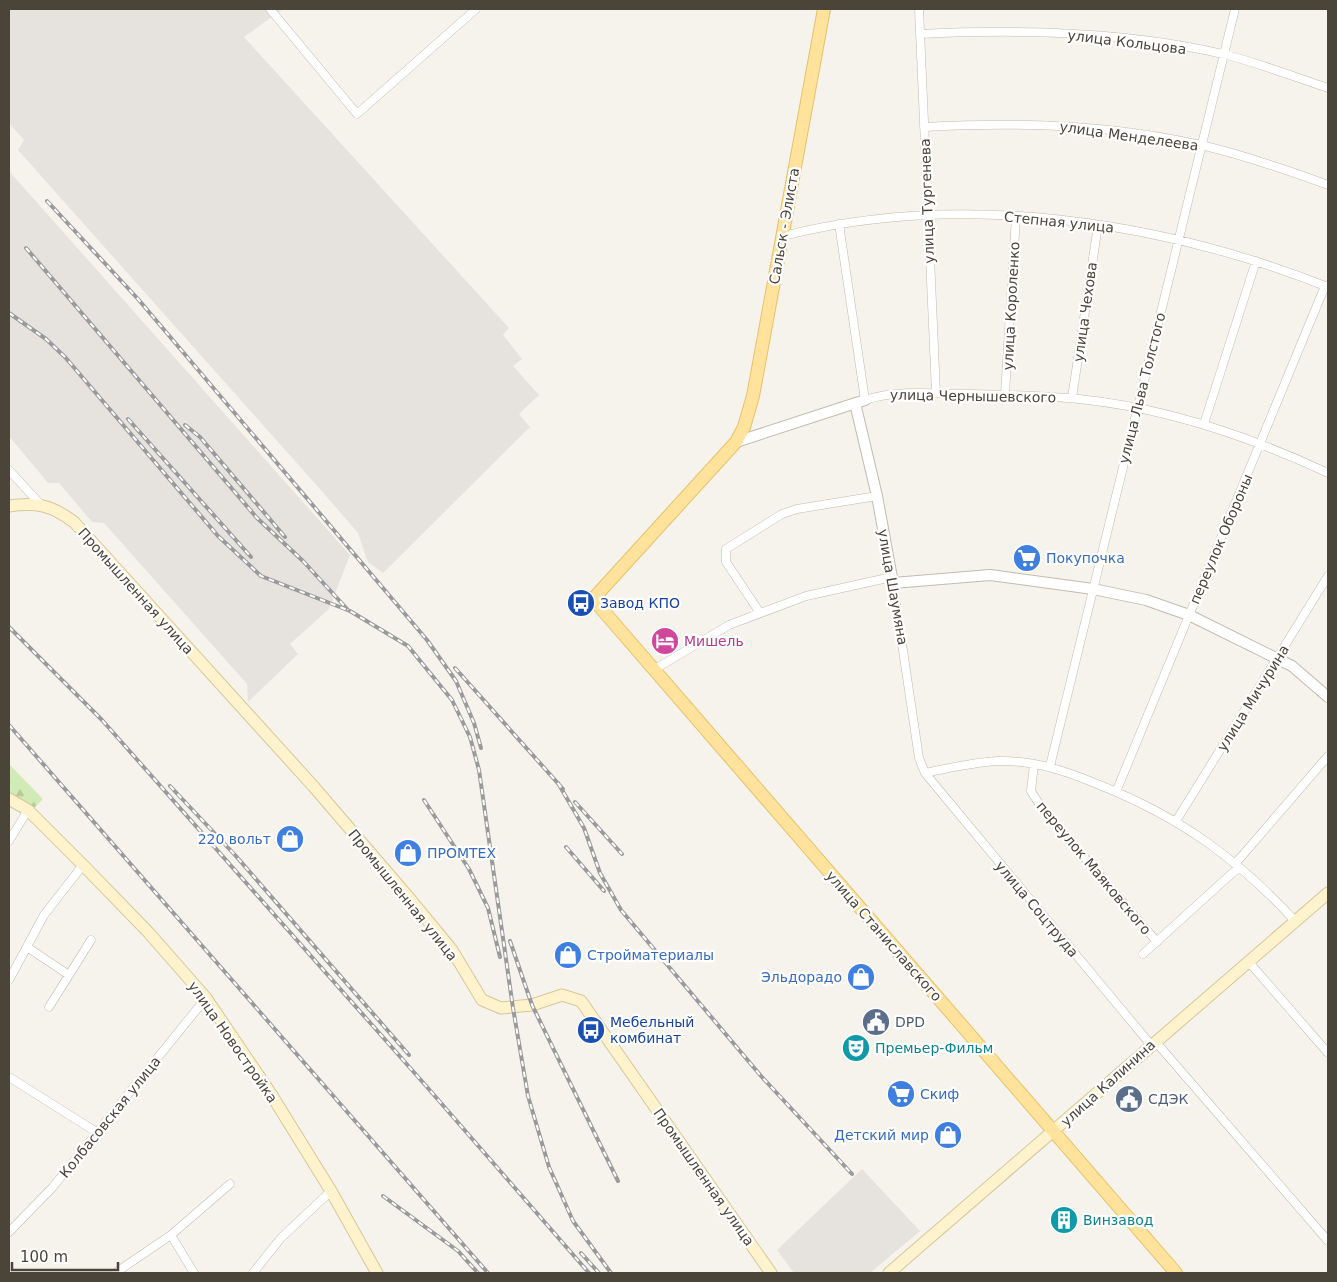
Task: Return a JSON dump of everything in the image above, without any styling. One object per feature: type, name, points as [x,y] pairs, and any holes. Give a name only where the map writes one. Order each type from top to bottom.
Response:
[{"type":"main road","name":"Сальск - Элиста","points":[[736,442],[744,427],[753,396],[824,9]]},
{"type":"main road","name":"улица Чернышевского","points":[[593,598],[736,442]]},
{"type":"main road","name":"Промышленная улица","points":[[9,506],[40,504],[58,510],[74,522],[314,787],[452,950],[482,1000],[502,1008],[532,1005],[562,995],[581,1001],[771,1273]]},
{"type":"main road","name":"улица Станиславского","points":[[593,598],[1052,1132],[1176,1273]]},
{"type":"main road","name":"улица Новостройка","points":[[9,799],[28,810],[149,933],[206,998],[271,1094],[332,1191],[377,1273]]},
{"type":"main road","name":"улица Калинина","points":[[889,1273],[1248,961],[1326,899]]},
{"type":"street","points":[[270,9],[357,114],[476,9]]},
{"type":"street","name":"улица Тургенева","points":[[919,9],[936,393]]},
{"type":"street","name":"улица Льва Толстого","points":[[1050,766],[1235,9]]},
{"type":"street","name":"улица Кольцова","points":[[920,34],[1005,32],[1078,35],[1167,45],[1224,55],[1328,88]]},
{"type":"street","name":"улица Менделеева","points":[[924,127],[1001,124],[1065,127],[1148,136],[1201,146],[1264,162],[1328,185]]},
{"type":"street","name":"Степная улица","points":[[783,236],[839,224],[928,216],[1016,217],[1098,225],[1178,240],[1256,261],[1327,287]]},
{"type":"street","name":"улица Короленко","points":[[1005,394],[1016,217]]},
{"type":"street","name":"улица Шаумяна","points":[[839,224],[860,402],[893,580],[920,758],[924,772]]},
{"type":"street","name":"улица Чехова","points":[[1072,398],[1098,225]]},
{"type":"street","points":[[1204,424],[1256,261]]},
{"type":"street","name":"переулок Обороны","points":[[1116,792],[1260,443],[1327,287]]},
{"type":"street","name":"улица Чернышевского","points":[[736,442],[885,393],[1005,394],[1072,398],[1137,408],[1204,424],[1260,443],[1328,473]]},
{"type":"street","points":[[9,470],[40,504]]},
{"type":"street","points":[[760,613],[726,562],[726,549],[782,514],[797,509],[877,496]]},
{"type":"street","points":[[655,669],[729,624],[806,596],[893,580],[990,575],[1093,589],[1146,600],[1189,615],[1292,666],[1328,697]]},
{"type":"street","name":"улица Мичурина","points":[[1176,820],[1328,576]]},
{"type":"street","name":"переулок Маяковского","points":[[1143,954],[1237,866],[1328,756]]},
{"type":"street","points":[[924,772],[1000,761],[1034,764],[1050,766],[1116,792],[1176,820],[1263,887],[1295,922]]},
{"type":"street","name":"переулок Маяковского","points":[[1034,764],[1031,791],[1041,807],[1157,942]]},
{"type":"street","name":"улица Соцтруда","points":[[924,772],[1153,1043],[1328,1241]]},
{"type":"street","points":[[9,840],[28,810]]},
{"type":"street","points":[[9,980],[44,915],[83,866]]},
{"type":"street","points":[[49,1007],[91,940]]},
{"type":"street","points":[[27,947],[69,975]]},
{"type":"street","points":[[1248,961],[1328,1052]]},
{"type":"street","name":"Колбасовская улица","points":[[9,1232],[52,1188],[206,998]]},
{"type":"street","points":[[9,1077],[98,1133]]},
{"type":"street","points":[[115,1273],[171,1235],[230,1184]]},
{"type":"street","points":[[253,1273],[280,1238],[332,1191]]},
{"type":"street","points":[[171,1235],[194,1273]]},
{"type":"shaded area","points":[[9,9],[283,9],[244,37],[509,328],[503,335],[522,359],[513,366],[539,395],[519,414],[530,427],[383,573],[368,562],[358,533],[18,150],[24,140],[9,123]]},
{"type":"shaded area","points":[[9,171],[350,555],[329,609],[290,644],[298,654],[248,702],[247,684],[104,523],[92,522],[59,483],[48,483],[9,436]]},
{"type":"shaded area","points":[[862,1169],[920,1231],[870,1273],[794,1273],[777,1250]]},
{"type":"green space","points":[[9,764],[43,799],[33,809],[9,794]]},
{"type":"railway","points":[[47,201],[138,299],[427,640],[456,681],[474,723],[481,748]]},
{"type":"railway","points":[[26,248],[257,518],[303,561],[348,610]]},
{"type":"railway","points":[[9,313],[46,339],[65,357],[218,536],[261,576],[350,611],[408,646],[452,700],[470,737],[479,770],[513,1008],[528,1096],[549,1167],[573,1221],[611,1273]]},
{"type":"railway","points":[[128,419],[251,557]]},
{"type":"railway","points":[[185,425],[200,437],[285,537]]},
{"type":"railway","points":[[9,627],[102,720],[589,1273]]},
{"type":"railway","points":[[455,668],[563,789]]},
{"type":"railway","points":[[9,725],[488,1273]]},
{"type":"railway","points":[[558,783],[584,828],[600,873],[621,910],[761,1076],[852,1174]]},
{"type":"railway","points":[[170,786],[235,855],[409,1055]]},
{"type":"railway","points":[[424,800],[469,869],[488,908],[500,957]]},
{"type":"railway","points":[[575,802],[622,854]]},
{"type":"railway","points":[[566,847],[604,891]]},
{"type":"railway","points":[[510,941],[532,1005],[618,1181]]},
{"type":"railway","points":[[383,1196],[458,1251],[478,1273]]},
{"type":"railway","points":[[581,1253],[599,1273]]},
{"type":"place","name":"Покупочка","points":[[1027,558]]},
{"type":"place","name":"Завод КПО","points":[[581,603]]},
{"type":"place","name":"Мишель","points":[[665,641]]},
{"type":"place","name":"220 вольт","points":[[290,839]]},
{"type":"place","name":"ПРОМТЕХ","points":[[408,853]]},
{"type":"place","name":"Стройматериалы","points":[[568,955]]},
{"type":"place","name":"Эльдорадо","points":[[861,977]]},
{"type":"place","name":"DPD","points":[[876,1022]]},
{"type":"place","name":"Мебельный комбинат","points":[[591,1030]]},
{"type":"place","name":"Премьер-Фильм","points":[[856,1048]]},
{"type":"place","name":"Скиф","points":[[901,1094]]},
{"type":"place","name":"СДЭК","points":[[1129,1099]]},
{"type":"place","name":"Детский мир","points":[[948,1135]]},
{"type":"place","name":"Винзавод","points":[[1064,1220]]}]
